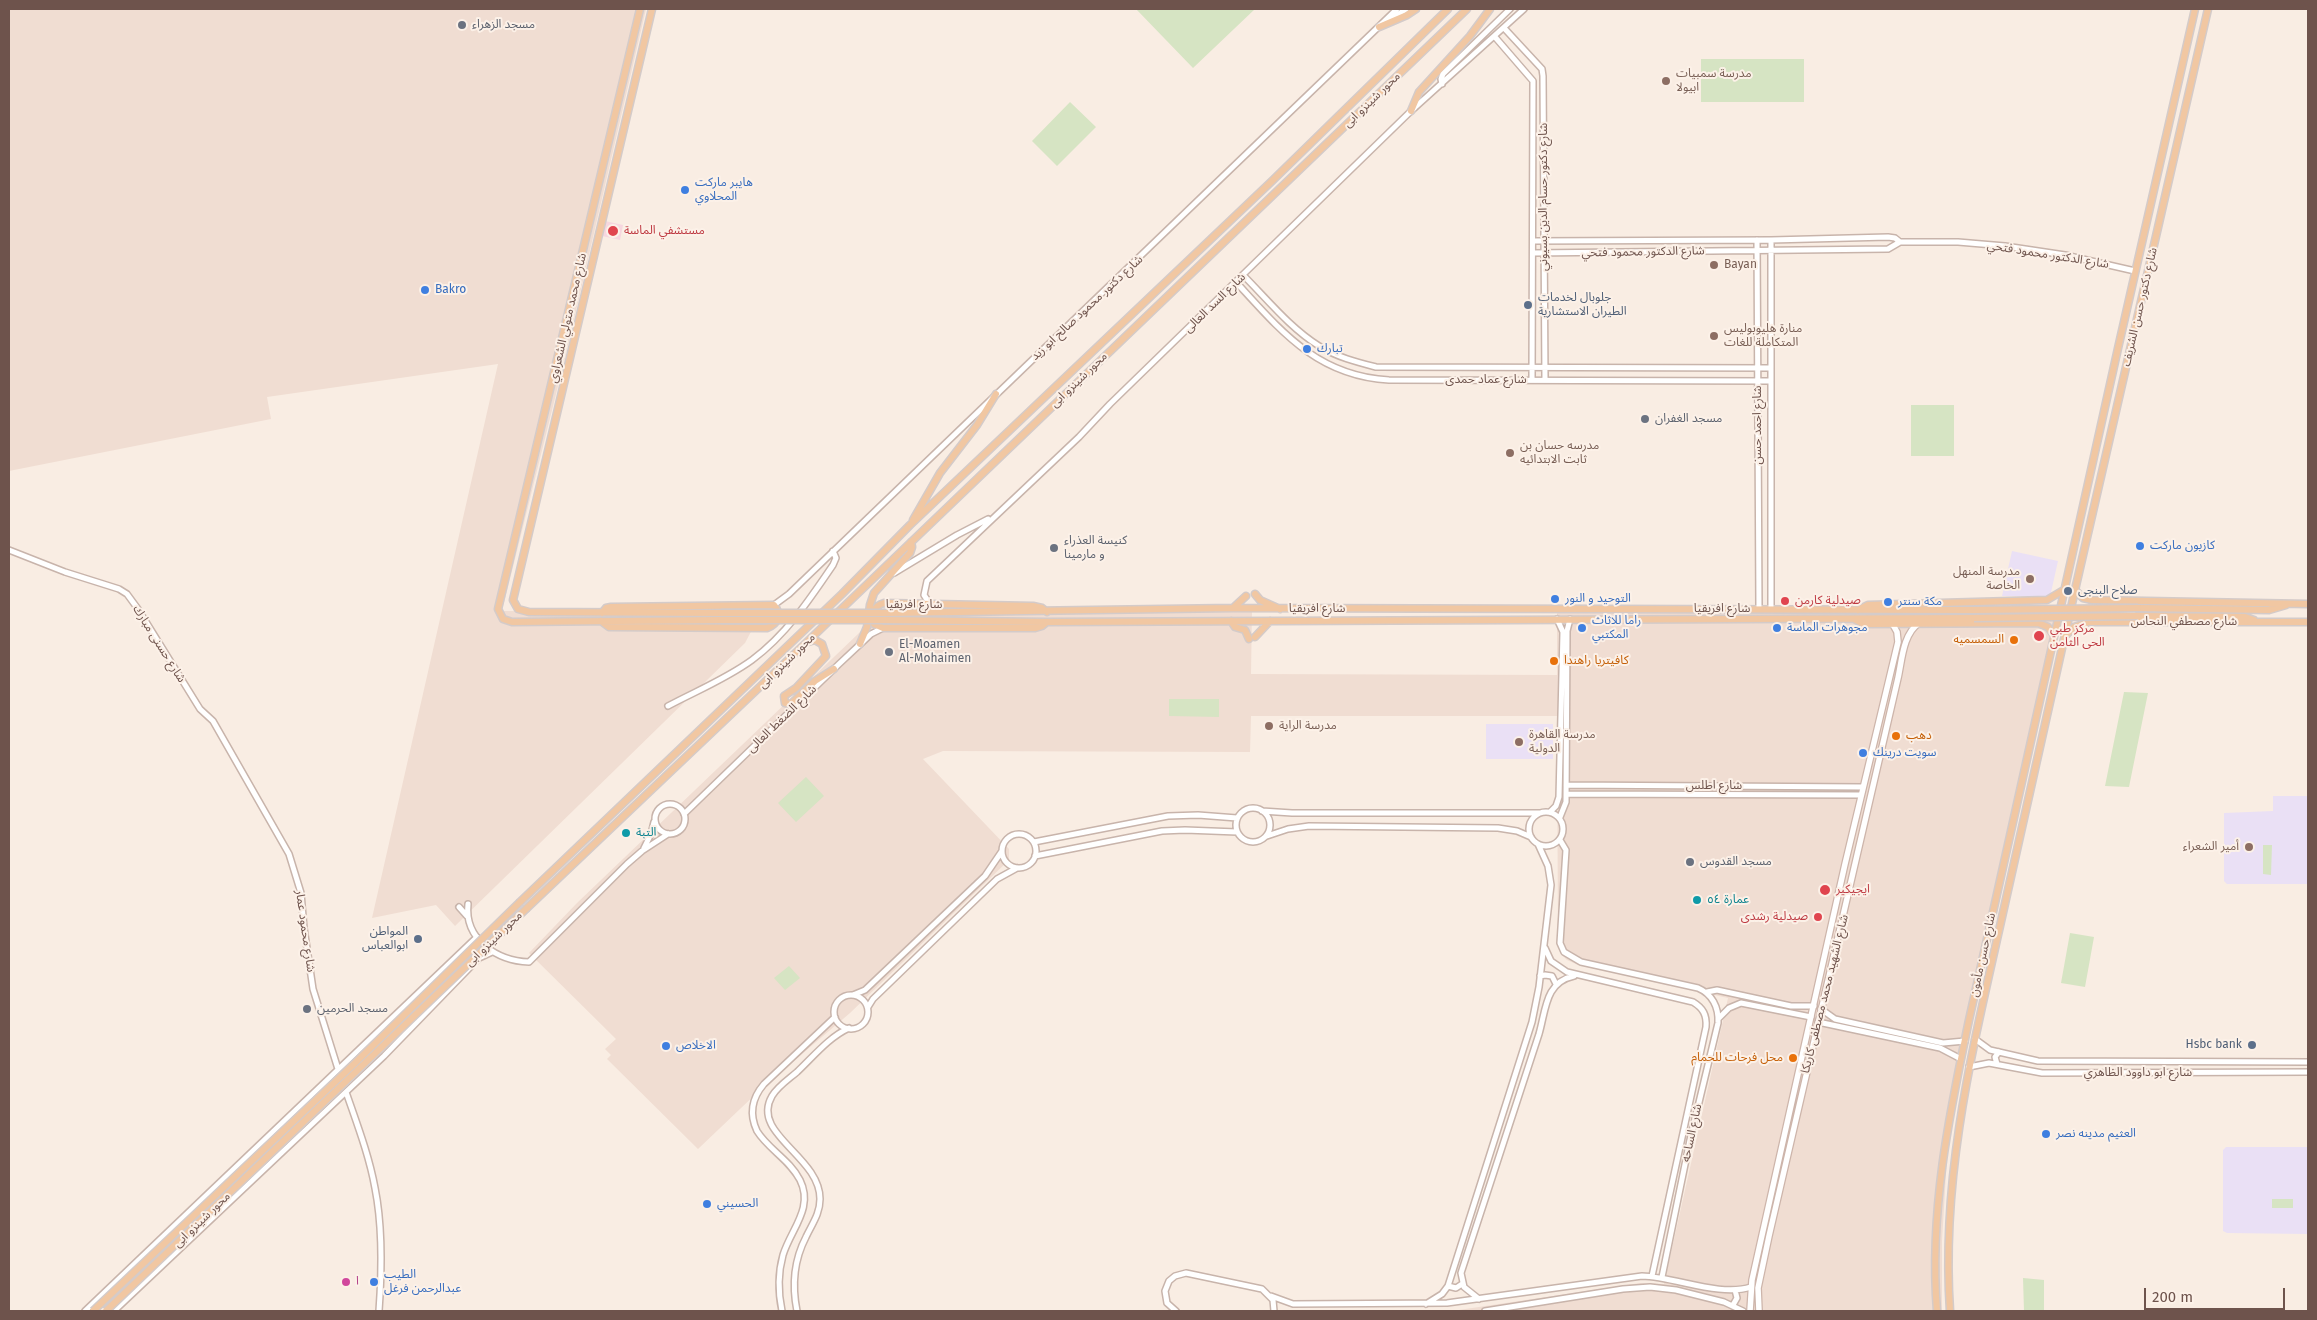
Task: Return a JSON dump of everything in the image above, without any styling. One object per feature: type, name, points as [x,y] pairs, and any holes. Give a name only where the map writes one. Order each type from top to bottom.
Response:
[{"type":"main road","name":"شارع محمد متولي الشعراوي","points":[[601,621],[509,622],[501,616],[499,604],[640,9]]},
{"type":"main road","name":"شارع محمد متولي الشعراوي","points":[[602,613],[523,611],[515,605],[514,589],[652,9]]},
{"type":"main road","points":[[1381,25],[1407,15],[1416,9]]},
{"type":"main road","name":"محور شينزو ابى","points":[[94,1311],[354,1064],[1448,9]]},
{"type":"main road","name":"محور شينزو ابى","points":[[106,1311],[1467,9]]},
{"type":"main road","points":[[1411,110],[1419,92],[1470,36],[1490,9]]},
{"type":"main road","name":"شارع دكتور حسن الشريف","points":[[2060,603],[2195,9]]},
{"type":"main road","name":"شارع دكتور حسن الشريف","points":[[2071,604],[2208,9]]},
{"type":"main road","points":[[2162,155],[2174,158]]},
{"type":"main road","points":[[2145,227],[2157,229]]},
{"type":"main road","points":[[583,252],[589,256],[594,254]]},
{"type":"main road","points":[[579,265],[586,264],[592,267]]},
{"type":"main road","points":[[910,526],[940,473],[983,416],[996,394]]},
{"type":"main road","points":[[860,644],[867,627],[872,597],[910,553],[911,542]]},
{"type":"main road","name":"شارع مصطفي النحاس","points":[[2075,590],[2086,599],[2308,604]]},
{"type":"main road","name":"شارع افريقيا","points":[[2053,634],[2043,624],[1864,624],[1853,618],[1047,622],[1035,628],[882,628],[877,627],[872,619],[874,611],[879,605],[1033,606],[1048,612],[1234,608],[1858,610],[1865,605],[2047,600],[2062,592]]},
{"type":"main road","points":[[1255,594],[1262,601],[1281,609]]},
{"type":"main road","points":[[1234,608],[1246,596]]},
{"type":"main road","points":[[2101,622],[2096,616],[2096,608],[2100,602],[2105,600]]},
{"type":"main road","points":[[2026,623],[2032,619],[2034,614],[2033,606],[2027,601]]},
{"type":"main road","points":[[2060,603],[2065,605],[2071,604]]},
{"type":"main road","name":"شارع حسن مأمون","points":[[1937,1311],[1935,1273],[1939,1192],[1945,1144],[1965,1040],[2060,603]]},
{"type":"main road","name":"شارع حسن مأمون","points":[[1950,1311],[1948,1276],[1952,1175],[1969,1067],[2071,604]]},
{"type":"main road","points":[[1853,618],[1974,618],[2138,612],[2269,610],[2289,604]]},
{"type":"main road","points":[[601,621],[607,626],[612,627],[768,628],[778,620],[778,611],[774,605],[613,607],[606,608],[602,613]]},
{"type":"main road","points":[[1858,610],[2138,612],[2245,618],[2258,622]]},
{"type":"main road","points":[[602,613],[1048,612]]},
{"type":"main road","points":[[2056,619],[2063,617],[2068,621]]},
{"type":"main road","points":[[601,621],[884,620],[1047,622]]},
{"type":"main road","points":[[1231,621],[1235,627],[1245,630],[1252,638],[1270,621]]},
{"type":"main road","name":"شارع مصطفي النحاس","points":[[2065,636],[2077,625],[2101,622],[2308,622]]},
{"type":"main road","points":[[1892,623],[1898,635],[1908,637]]},
{"type":"main road","name":"شارع الشهيد محمد مصطفى كاريكا","points":[[1758,1311],[1758,1288],[1769,1236],[1908,637],[1919,623]]},
{"type":"main road","name":"شارع الشهيد محمد مصطفى كاريكا","points":[[1750,1311],[1750,1287],[1898,635]]},
{"type":"main road","points":[[807,642],[815,640],[822,644],[826,651],[825,658],[793,690],[784,696],[785,703],[791,704],[815,681],[834,669]]},
{"type":"main road","points":[[1841,883],[1851,885]]},
{"type":"main road","points":[[1838,896],[1844,895],[1848,898]]},
{"type":"street","name":"شارع دكتور محمود صالح ابو زيد","points":[[774,605],[789,594],[1397,9]]},
{"type":"street","points":[[1381,25],[1406,9]]},
{"type":"street","points":[[1442,84],[1443,74],[1510,9]]},
{"type":"street","name":"شارع السد العالى","points":[[930,604],[924,594],[927,581],[1079,436],[1411,110],[1495,37],[1524,9]]},
{"type":"street","name":"شارع دكتور حسام الدين بسيوني","points":[[1504,28],[1542,69],[1544,76],[1545,380]]},
{"type":"street","name":"شارع دكتور حسام الدين بسيوني","points":[[1495,37],[1533,81],[1532,380]]},
{"type":"street","name":"شارع الدكتور محمود فتحي","points":[[1533,241],[1896,238],[1900,242]]},
{"type":"street","name":"شارع احمد حسن","points":[[1757,240],[1758,609]]},
{"type":"street","name":"شارع احمد حسن","points":[[1770,609],[1771,240]]},
{"type":"street","name":"شارع الدكتور محمود فتحي","points":[[1533,253],[1888,249],[1900,242],[1958,242],[2005,246],[2065,255],[2135,270]]},
{"type":"street","name":"شارع عماد حمدى","points":[[1243,275],[1301,332],[1317,345],[1348,360],[1376,367],[1771,368]]},
{"type":"street","name":"شارع عماد حمدى","points":[[1236,282],[1294,343],[1320,361],[1347,373],[1388,380],[1771,381]]},
{"type":"street","points":[[887,578],[957,535],[991,518]]},
{"type":"street","name":"شارع حسنى مبارك","points":[[9,550],[43,564],[119,589],[126,594],[200,709],[213,721]]},
{"type":"street","points":[[668,706],[733,673],[769,647],[801,610],[833,564],[836,558],[833,551]]},
{"type":"street","points":[[1557,619],[1565,633],[1566,806],[1560,817]]},
{"type":"street","points":[[1550,812],[1556,806],[1559,797],[1565,633],[1570,619]]},
{"type":"street","name":"شارع الضغط العالى","points":[[684,814],[870,634],[882,628]]},
{"type":"street","name":"شارع محمود عمار","points":[[213,721],[289,854],[301,893],[313,989],[338,1069]]},
{"type":"street","name":"شارع اطلس","points":[[1566,785],[1863,787]]},
{"type":"street","name":"شارع اطلس","points":[[1566,794],[1861,795]]},
{"type":"street","points":[[642,851],[651,834],[655,820],[658,810],[666,805],[675,805],[684,814],[685,822],[682,829],[676,834],[668,834],[658,828],[655,820]]},
{"type":"street","points":[[849,1028],[839,1024],[835,1017],[835,1008],[839,1000],[865,990],[985,876],[1002,851],[1005,842],[1014,835],[1023,835],[1034,842],[1168,816],[1198,815],[1237,818],[1248,808],[1292,813],[1550,812],[1560,817],[1564,827],[1560,840],[1552,845],[1538,844]]},
{"type":"street","points":[[1262,810],[1270,822],[1267,836]]},
{"type":"street","points":[[1531,838],[1530,823],[1540,813]]},
{"type":"street","points":[[1237,818],[1237,832]]},
{"type":"street","points":[[797,1311],[794,1289],[796,1268],[805,1238],[818,1214],[820,1192],[812,1171],[772,1128],[768,1115],[768,1106],[776,1091],[835,1036],[849,1028],[858,1027],[865,1021],[868,1008],[876,997],[997,878],[1028,865],[1035,856],[1162,831],[1237,832],[1248,842],[1258,842],[1267,836],[1295,828],[1319,826],[1492,827],[1510,830],[1531,838],[1538,844],[1546,860],[1550,879],[1540,976],[1529,1035],[1448,1286],[1442,1294],[1426,1304]]},
{"type":"street","points":[[468,904],[469,918],[477,937],[492,952],[508,959],[529,962],[642,851],[668,834]]},
{"type":"street","points":[[1560,840],[1566,850],[1564,910],[1560,943],[1568,956],[1612,970],[1698,988],[1707,992],[1715,1003],[1718,1019]]},
{"type":"street","points":[[1034,842],[1035,856]]},
{"type":"street","points":[[1002,851],[1007,862],[1017,868]]},
{"type":"street","points":[[459,907],[469,918]]},
{"type":"street","points":[[85,1311],[477,937]]},
{"type":"street","points":[[1544,945],[1548,957],[1554,964],[1562,970],[1576,975]]},
{"type":"street","points":[[114,1311],[414,1027],[481,956],[492,952]]},
{"type":"street","points":[[454,961],[465,973]]},
{"type":"street","points":[[1540,976],[1550,975],[1556,984]]},
{"type":"street","points":[[1479,1299],[1462,1284],[1461,1273],[1539,1034],[1548,998],[1556,984],[1576,975]]},
{"type":"street","name":"شارع الساحه","points":[[1576,975],[1693,1002],[1702,1009],[1706,1024],[1680,1138],[1652,1276]]},
{"type":"street","points":[[1707,992],[1717,990],[1797,1007],[1814,1006]]},
{"type":"street","points":[[853,995],[862,999],[868,1008]]},
{"type":"street","points":[[1718,1019],[1728,1008],[1741,1003],[1811,1017]]},
{"type":"street","points":[[1794,1014],[1797,1011],[1797,1007]]},
{"type":"street","points":[[1821,1010],[1834,1022]]},
{"type":"street","points":[[782,1311],[779,1285],[781,1266],[789,1240],[802,1214],[804,1193],[796,1173],[757,1131],[754,1124],[752,1107],[757,1092],[764,1084],[835,1017]]},
{"type":"street","name":"شارع الساحه","points":[[1662,1277],[1690,1140],[1718,1019]]},
{"type":"street","points":[[1818,1022],[1834,1022],[1947,1047],[1961,1059]]},
{"type":"street","name":"شارع ابو داوود الظاهري","points":[[1975,1038],[1986,1048],[2038,1061],[2308,1062]]},
{"type":"street","points":[[1947,1047],[1965,1040]]},
{"type":"street","points":[[1998,1064],[1994,1057],[1999,1052]]},
{"type":"street","points":[[2120,1062],[2120,1073]]},
{"type":"street","name":"شارع ابو داوود الظاهري","points":[[1969,1067],[1998,1064],[2034,1072],[2308,1072]]},
{"type":"street","points":[[346,1092],[368,1155],[376,1190],[382,1257],[379,1311]]},
{"type":"street","points":[[1680,1138],[1690,1140]]},
{"type":"street","points":[[1678,1150],[1688,1152]]},
{"type":"street","points":[[186,1216],[189,1227],[195,1230],[202,1228]]},
{"type":"street","points":[[165,1236],[172,1235],[178,1238],[179,1250]]},
{"type":"street","points":[[1654,1267],[1658,1270],[1664,1269]]},
{"type":"street","points":[[1166,1311],[1165,1292],[1169,1281],[1175,1276],[1186,1273],[1259,1288],[1271,1296],[1293,1304],[1426,1304],[1479,1299],[1626,1277],[1652,1276],[1735,1290],[1750,1287]]},
{"type":"street","points":[[1448,1286],[1456,1288],[1462,1284]]},
{"type":"street","points":[[1485,1311],[1641,1288],[1676,1290],[1733,1305],[1743,1311]]},
{"type":"street","points":[[1733,1305],[1737,1298],[1735,1290]]},
{"type":"street","points":[[1271,1296],[1274,1311]]},
{"type":"street","points":[[1167,1303],[1176,1311]]},
{"type":"shaded area","points":[[9,9],[646,9],[565,358],[502,611],[757,612],[755,624],[745,643],[455,926],[436,905],[372,918],[498,364],[267,397],[271,419],[9,471]]},
{"type":"shaded area","name":"مستشفي الماسة","points":[[605,221],[623,225],[620,240],[602,236]]},
{"type":"shaded area","name":"مدرسة المنهل الخاصة","points":[[2012,551],[2058,561],[2050,597],[2002,596]]},
{"type":"shaded area","points":[[882,611],[1252,611],[1251,674],[1557,675],[1557,611],[2063,612],[1965,1052],[1948,1140],[1942,1241],[1942,1311],[1452,1311],[1640,1283],[1664,1284],[1728,998],[1578,965],[1567,960],[1562,955],[1558,944],[1557,716],[1251,716],[1250,752],[943,751],[923,759],[1009,849],[1009,860],[850,1013],[761,1089],[698,1149],[607,1059],[611,1055],[605,1049],[616,1039],[529,953],[577,903]]},
{"type":"shaded area","name":"مدرسة القاهرة الدولية","points":[[1486,724],[1553,724],[1553,759],[1486,759]]},
{"type":"shaded area","points":[[2273,796],[2308,796],[2308,884],[2227,884],[2224,881],[2224,813],[2273,811]]},
{"type":"shaded area","points":[[2226,1147],[2308,1147],[2308,1234],[2227,1233],[2223,1231],[2223,1150]]},
{"type":"green space","points":[[1136,9],[1255,9],[1193,68]]},
{"type":"green space","points":[[1701,59],[1804,59],[1804,102],[1701,102]]},
{"type":"green space","points":[[1070,102],[1096,127],[1057,166],[1032,141]]},
{"type":"green space","points":[[1911,405],[1954,405],[1954,456],[1911,456]]},
{"type":"green space","points":[[2124,692],[2148,693],[2129,787],[2105,786]]},
{"type":"green space","points":[[1169,699],[1219,699],[1219,717],[1169,716]]},
{"type":"green space","points":[[806,777],[824,796],[796,822],[778,803]]},
{"type":"green space","points":[[2263,845],[2272,845],[2271,875],[2263,874]]},
{"type":"green space","points":[[2070,933],[2094,937],[2085,987],[2061,983]]},
{"type":"green space","points":[[789,966],[800,978],[785,990],[774,978]]},
{"type":"green space","points":[[2272,1199],[2293,1199],[2293,1208],[2272,1208]]},
{"type":"green space","points":[[2023,1278],[2044,1280],[2044,1311],[2024,1311]]},
{"type":"place","name":"مسجد الزهراء","points":[[462,25]]},
{"type":"place","name":"مدرسة سمبيات ابيولا","points":[[1666,81]]},
{"type":"place","name":"هايبر ماركت المحلاوي","points":[[685,190]]},
{"type":"place","name":"مستشفي الماسة","points":[[613,231]]},
{"type":"place","name":"Bayan","points":[[1714,265]]},
{"type":"place","name":"Bakro","points":[[425,290]]},
{"type":"place","name":"جلوبال لخدمات الطيران الاستشارية","points":[[1528,305]]},
{"type":"place","name":"منارة هليوبوليس المتكاملة للغات","points":[[1714,336]]},
{"type":"place","name":"تبارك","points":[[1307,349]]},
{"type":"place","name":"مسجد الغفران","points":[[1645,419]]},
{"type":"place","name":"مدرسه حسان بن ثابت الابتدائيه","points":[[1510,453]]},
{"type":"place","name":"كازيون ماركت","points":[[2140,546]]},
{"type":"place","name":"كنيسة العذراء و مارمينا","points":[[1054,548]]},
{"type":"place","name":"مدرسة المنهل الخاصة","points":[[2030,579]]},
{"type":"place","name":"صلاح البنجى","points":[[2068,591]]},
{"type":"place","name":"التوحيد و النور","points":[[1555,599]]},
{"type":"place","name":"صيدلية كارمن","points":[[1785,601]]},
{"type":"place","name":"مكة سنتر","points":[[1888,602]]},
{"type":"place","name":"راما للاثاث المكتبي","points":[[1582,628]]},
{"type":"place","name":"مجوهرات الماسة","points":[[1777,628]]},
{"type":"place","name":"مركز طبي الحى الثامن","points":[[2039,636]]},
{"type":"place","name":"السمسميه","points":[[2014,640]]},
{"type":"place","name":"El-Moamen Al-Mohaimen","points":[[889,652]]},
{"type":"place","name":"كافيتريا راهندا","points":[[1554,661]]},
{"type":"place","name":"مدرسة الراية","points":[[1269,726]]},
{"type":"place","name":"دهب","points":[[1896,736]]},
{"type":"place","name":"مدرسة القاهرة الدولية","points":[[1519,742]]},
{"type":"place","name":"سويت درينك","points":[[1863,753]]},
{"type":"place","name":"التبة","points":[[626,833]]},
{"type":"place","name":"أمير الشعراء","points":[[2249,847]]},
{"type":"place","name":"مسجد القدوس","points":[[1690,862]]},
{"type":"place","name":"ايجيكير","points":[[1825,890]]},
{"type":"place","name":"عمارة ٥٤","points":[[1697,900]]},
{"type":"place","name":"صيدلية رشدى","points":[[1818,917]]},
{"type":"place","name":"المواطن ابوالعباس","points":[[418,939]]},
{"type":"place","name":"مسجد الحرمين","points":[[307,1009]]},
{"type":"place","name":"Hsbc bank","points":[[2252,1045]]},
{"type":"place","name":"الاخلاص","points":[[666,1046]]},
{"type":"place","name":"محل فرحات للحمام","points":[[1793,1058]]},
{"type":"place","name":"العثيم مدينه نصر","points":[[2046,1134]]},
{"type":"place","name":"الحسيني","points":[[707,1204]]},
{"type":"place","name":"ا","points":[[346,1282]]},
{"type":"place","name":"الطيب عبدالرحمن فرغل","points":[[374,1282]]}]
